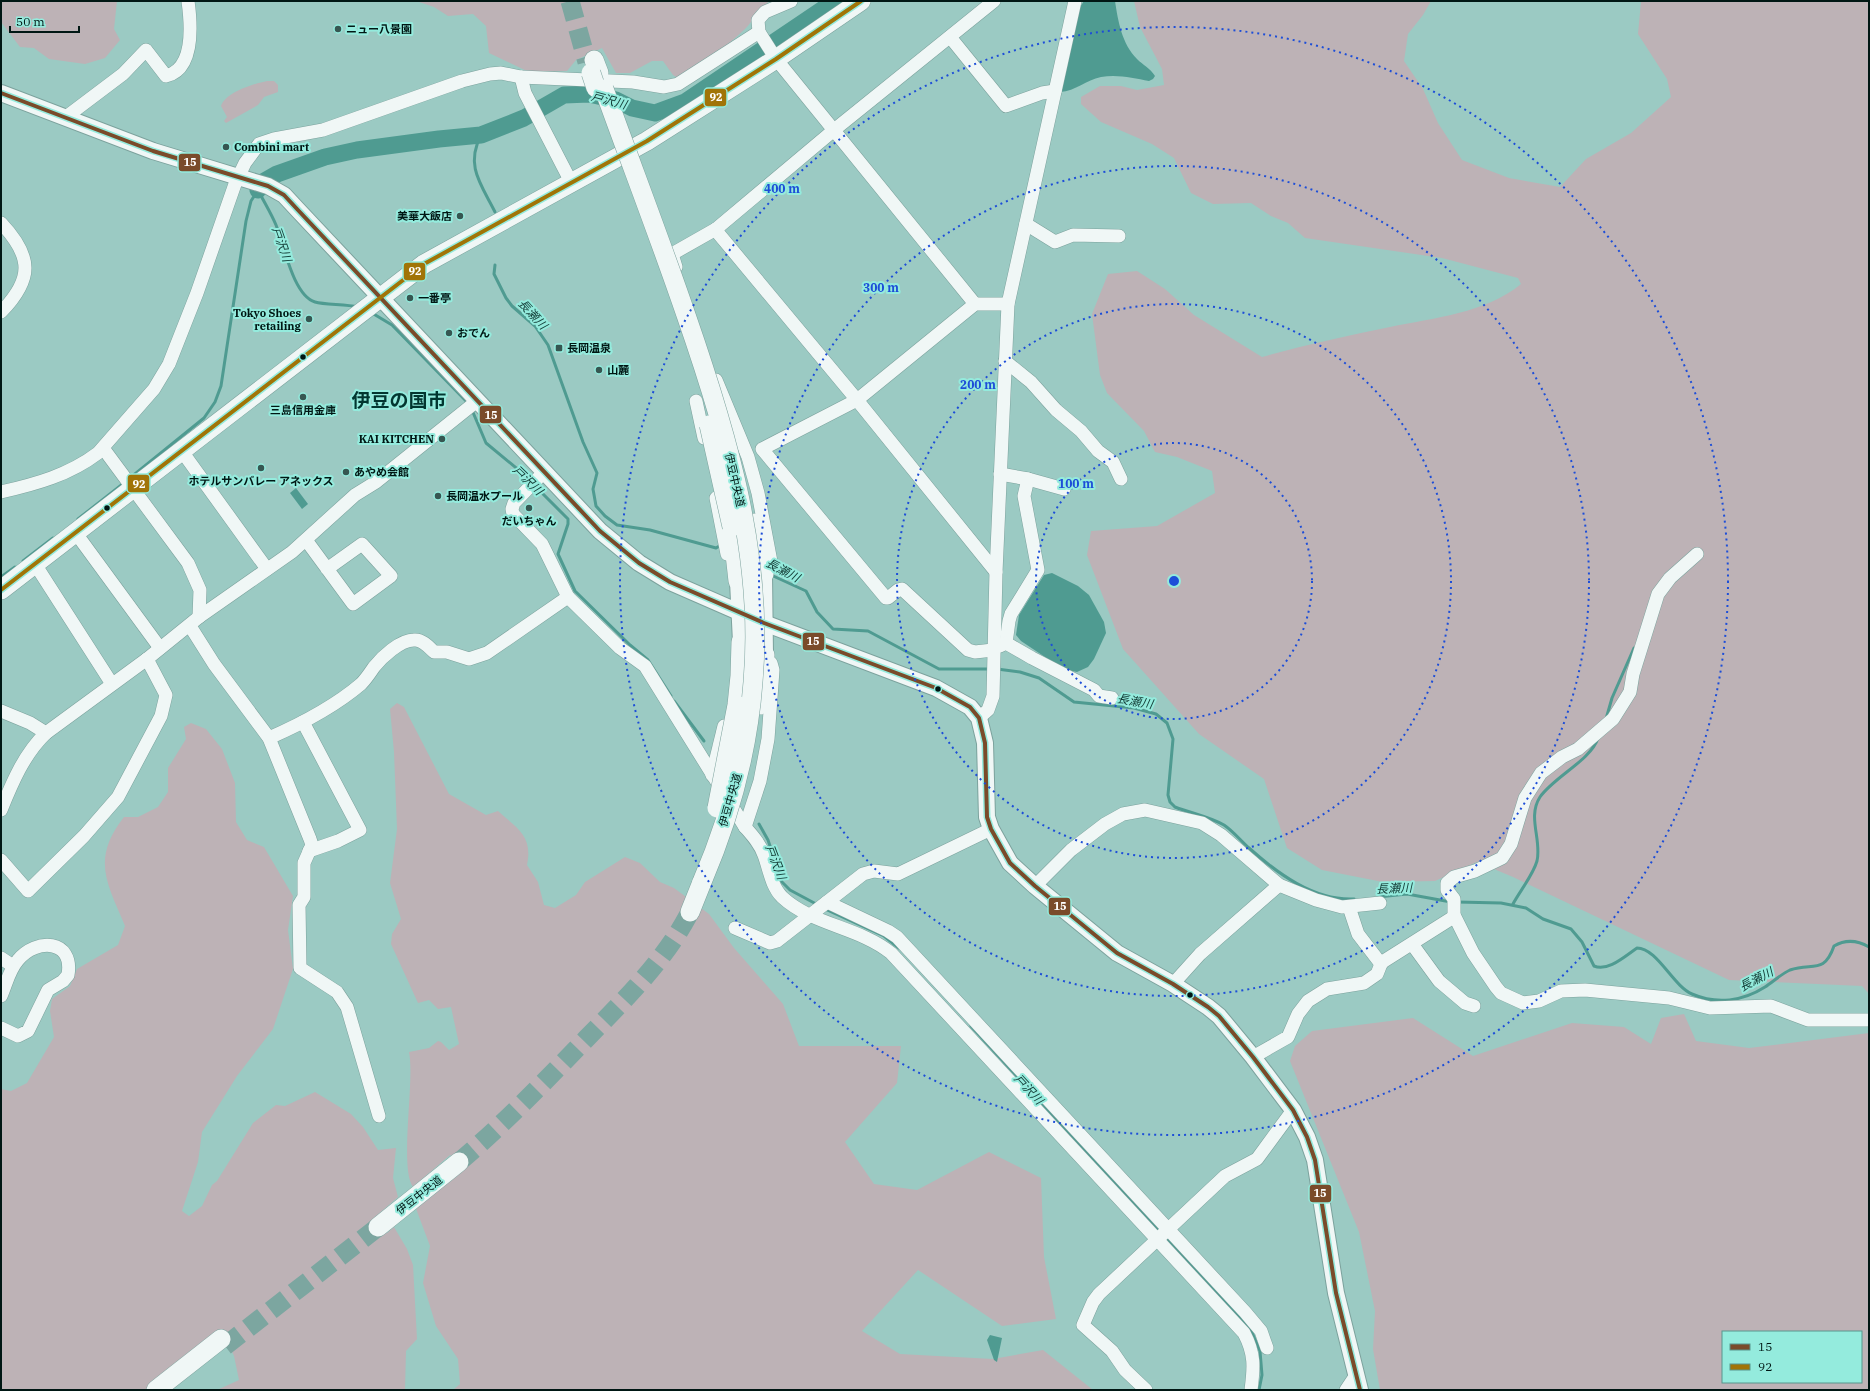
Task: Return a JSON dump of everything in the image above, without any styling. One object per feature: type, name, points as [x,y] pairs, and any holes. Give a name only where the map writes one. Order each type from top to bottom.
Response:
[{"type":"highway","points":[[1,590],[76,532],[129,483],[181,450],[424,264],[571,182],[647,142],[774,56],[861,1]]},
{"type":"highway","name":"伊豆中央道","points":[[596,78],[676,286],[703,390],[719,433],[736,507],[745,569],[749,626],[747,682],[737,754],[719,823],[710,847],[702,877]]},
{"type":"highway","points":[[703,390],[740,465],[754,523],[764,574]]},
{"type":"highway","points":[[703,390],[732,527],[738,581]]},
{"type":"highway","name":"伊豆中央道","points":[[688,911],[724,825],[743,753],[752,694],[754,658],[753,590],[748,547],[736,478],[703,390]]},
{"type":"highway","points":[[710,847],[736,705],[740,676],[741,642]]},
{"type":"highway","points":[[702,877],[720,854],[733,822],[746,779],[760,709],[765,655]]},
{"type":"highway","name":"伊豆中央道","points":[[377,1225],[458,1161]]},
{"type":"highway","points":[[156,1390],[223,1343],[168,1390]]},
{"type":"main road","points":[[1,93],[153,151],[268,186],[284,195],[544,472],[600,530],[639,563],[670,582],[740,611],[764,623],[936,688],[960,700],[970,707],[979,718],[985,743],[986,805],[991,829],[1010,863],[1034,886],[1117,953],[1173,984],[1219,1016],[1253,1057],[1293,1110],[1315,1160],[1336,1293],[1358,1383]]},
{"type":"main road","points":[[764,574],[765,655]]},
{"type":"main road","points":[[738,581],[741,642]]},
{"type":"street","points":[[66,117],[123,74],[146,50],[166,76],[180,66],[185,58],[190,42],[191,24],[188,1]]},
{"type":"street","points":[[791,1],[765,12],[758,20],[761,36],[774,56],[975,304]]},
{"type":"street","points":[[764,596],[773,570],[758,493],[748,457],[713,374],[672,254],[716,229],[834,130],[994,1]]},
{"type":"street","points":[[979,718],[991,705],[994,676],[993,653],[996,572],[1008,304],[1075,1]]},
{"type":"street","points":[[1,492],[27,486],[68,472],[86,462],[103,448],[154,389],[169,364],[197,292],[238,177],[253,150],[265,141],[323,130],[462,81],[501,73],[521,77],[633,82],[664,88],[678,84],[761,36]]},
{"type":"street","points":[[950,37],[1006,106],[1042,93],[1055,91]]},
{"type":"street","points":[[521,77],[526,93],[571,182]]},
{"type":"street","points":[[1,223],[16,242],[22,256],[26,272],[25,280],[18,292],[1,312]]},
{"type":"street","points":[[1026,224],[1054,242],[1073,235],[1119,236]]},
{"type":"street","points":[[716,229],[996,572]]},
{"type":"street","points":[[713,479],[762,449],[857,400],[975,304],[1008,304]]},
{"type":"street","points":[[1005,361],[1031,382],[1056,410],[1081,431],[1098,450],[1113,462],[1121,479]]},
{"type":"street","points":[[703,390],[713,479],[728,561],[738,581]]},
{"type":"street","points":[[1,810],[14,778],[38,741],[46,733],[306,540],[354,495],[376,482],[477,401]]},
{"type":"street","points":[[103,448],[188,563],[200,590],[201,599],[195,622],[214,664],[269,738],[312,845],[306,855],[303,870],[304,897],[299,905],[300,968],[337,992],[347,1007],[379,1116]]},
{"type":"street","points":[[762,449],[886,598],[902,589],[968,650],[975,652],[993,653],[1006,643],[1011,614],[1038,570],[1024,496],[1028,479]]},
{"type":"street","points":[[181,450],[267,569]]},
{"type":"street","points":[[544,472],[514,502],[512,509],[518,520],[548,552],[568,596],[620,648],[644,666],[745,827],[759,844],[775,887],[782,896],[794,906],[820,908],[888,931],[897,937],[1163,1234],[1244,1333],[1253,1351],[1254,1369],[1251,1390]]},
{"type":"street","points":[[1000,474],[1028,479],[1064,489]]},
{"type":"street","points":[[76,532],[160,648]]},
{"type":"street","points":[[306,540],[327,569],[353,604],[391,576],[362,544],[327,569]]},
{"type":"street","points":[[1697,554],[1670,578],[1658,594],[1644,643],[1633,674],[1630,692],[1613,719],[1578,749],[1562,757],[1541,772],[1525,798],[1515,833],[1506,853],[1502,858],[1449,880],[1446,886],[1458,919],[1479,963],[1496,987],[1501,993],[1523,1003],[1539,1001],[1561,992],[1585,990],[1669,998],[1716,1009],[1771,1006],[1808,1020],[1869,1020]]},
{"type":"street","points":[[35,564],[112,684]]},
{"type":"street","points":[[269,738],[303,722],[325,709],[362,683],[384,658],[407,642],[414,640],[421,641],[434,652],[447,652],[473,659],[487,653],[568,596]]},
{"type":"street","points":[[712,775],[730,701],[732,658],[741,642]]},
{"type":"street","points":[[1006,643],[1094,690],[1099,696],[1112,698]]},
{"type":"street","points":[[745,827],[760,781],[768,740],[773,668],[770,660],[765,655]]},
{"type":"street","points":[[1,860],[28,891],[95,825],[118,797],[161,716],[165,705],[166,695],[147,659]]},
{"type":"street","points":[[1,711],[30,723],[46,733]]},
{"type":"street","points":[[303,722],[360,830],[338,841],[309,851]]},
{"type":"street","points":[[1034,886],[1075,846],[1106,824],[1123,814],[1145,810],[1202,823],[1221,835],[1279,885],[1316,900],[1342,907],[1380,903]]},
{"type":"street","points":[[735,928],[770,943],[777,941],[863,874],[874,871],[898,874],[991,829]]},
{"type":"street","points":[[1173,984],[1200,954],[1279,885]]},
{"type":"street","points":[[1349,907],[1358,934],[1381,964]]},
{"type":"street","points":[[1253,1057],[1288,1036],[1298,1014],[1308,1001],[1328,989],[1364,983],[1377,974],[1381,964],[1412,944],[1454,907]]},
{"type":"street","points":[[820,908],[891,953],[1163,1234],[1255,1324],[1261,1331],[1266,1348]]},
{"type":"street","points":[[1412,944],[1439,981],[1465,1003],[1474,1006]]},
{"type":"street","points":[[1,996],[13,966],[18,959],[28,952],[45,945],[61,949],[67,956],[69,968],[68,975],[45,993],[28,1031],[18,1036],[1,1028]]},
{"type":"street","points":[[1,958],[13,966]]},
{"type":"street","points":[[1146,1390],[1125,1370],[1112,1351],[1083,1325],[1093,1302],[1099,1294],[1225,1176],[1257,1159],[1293,1110]]},
{"type":"street","points":[[1346,1390],[1358,1383]]},
{"type":"shaded area","points":[[1,1],[117,1],[114,29],[120,40],[105,58],[85,64],[49,59],[34,48],[20,47],[1,22]]},
{"type":"shaded area","points":[[416,1],[770,1],[737,36],[681,80],[673,75],[663,61],[652,61],[630,73],[616,73],[602,48],[576,60],[567,71],[529,72],[489,53],[486,26],[473,14],[448,16],[434,7]]},
{"type":"shaded area","points":[[1084,1],[1115,1],[1119,24],[1124,39],[1137,59],[1153,73],[1155,76],[1153,79],[1149,81],[1119,76],[1107,76],[1096,78],[1071,90],[1060,92],[1080,7]]},
{"type":"shaded area","points":[[1134,1],[1431,1],[1423,15],[1408,34],[1404,61],[1423,89],[1438,123],[1462,160],[1509,178],[1560,187],[1586,159],[1631,133],[1671,97],[1667,79],[1638,34],[1641,1],[1869,1],[1869,994],[1862,986],[1729,980],[1513,877],[1477,862],[1435,881],[1383,882],[1322,870],[1287,848],[1264,779],[1199,734],[1123,649],[1087,555],[1091,531],[1157,526],[1215,493],[1212,471],[1177,457],[1155,452],[1144,431],[1107,393],[1100,375],[1092,314],[1108,274],[1137,271],[1165,289],[1194,315],[1262,357],[1326,341],[1441,317],[1476,308],[1507,294],[1521,284],[1518,278],[1442,258],[1305,238],[1288,223],[1271,216],[1251,203],[1213,204],[1191,193],[1174,158],[1152,144],[1101,122],[1081,104],[1081,97],[1100,86],[1121,86],[1137,90],[1164,85],[1162,69],[1140,27]]},
{"type":"shaded area","points":[[267,81],[274,81],[278,85],[278,92],[264,97],[258,105],[226,123],[224,121],[227,117],[221,106],[228,97],[241,89]]},
{"type":"shaded area","points":[[296,488],[308,504],[302,509],[290,493]]},
{"type":"shaded area","points":[[1052,573],[1078,586],[1089,595],[1104,622],[1106,633],[1094,659],[1088,667],[1077,672],[1063,669],[1021,641],[1016,635],[1019,615],[1044,575]]},
{"type":"shaded area","points":[[397,703],[404,707],[449,794],[486,815],[498,811],[518,828],[526,840],[528,847],[527,865],[538,882],[544,905],[555,908],[576,895],[585,882],[625,857],[640,863],[660,882],[674,888],[709,914],[734,948],[783,1004],[799,1046],[901,1046],[897,1083],[845,1142],[874,1184],[917,1190],[989,1152],[1041,1178],[1044,1257],[1056,1319],[1002,1326],[918,1270],[862,1331],[900,1354],[993,1359],[1043,1350],[1093,1390],[453,1390],[460,1384],[458,1359],[436,1326],[423,1283],[430,1246],[415,1206],[462,1167],[450,1155],[413,1187],[409,1177],[407,1144],[410,1083],[409,1052],[429,1048],[438,1041],[449,1050],[459,1044],[451,1007],[438,1009],[429,1000],[418,1003],[391,944],[392,934],[401,919],[390,883],[397,829],[394,752],[390,709]]},
{"type":"shaded area","points":[[191,723],[206,729],[222,749],[235,783],[236,822],[247,840],[264,847],[293,896],[288,930],[293,969],[273,1029],[237,1076],[202,1132],[198,1162],[182,1211],[189,1216],[202,1206],[212,1185],[217,1181],[253,1123],[276,1105],[285,1106],[315,1092],[351,1114],[363,1127],[378,1150],[396,1148],[393,1178],[398,1197],[374,1218],[387,1233],[394,1227],[407,1249],[413,1265],[417,1339],[406,1351],[405,1390],[217,1390],[239,1380],[234,1356],[224,1334],[150,1390],[1,1390],[1,1089],[11,1091],[27,1083],[54,1037],[50,1011],[52,999],[70,986],[77,969],[118,945],[125,926],[108,884],[105,871],[105,859],[108,846],[114,832],[124,817],[138,817],[158,807],[168,792],[168,768],[186,739],[184,727]]},
{"type":"shaded area","points":[[1684,1014],[1696,1041],[1749,1048],[1869,1033],[1869,1390],[1380,1390],[1373,1349],[1375,1311],[1359,1232],[1290,1061],[1295,1046],[1312,1031],[1413,1018],[1473,1056],[1572,1023],[1624,1027],[1651,1044],[1661,1018]]},
{"type":"shaded area","points":[[990,1335],[1002,1338],[997,1362],[994,1360],[987,1340]]},
{"type":"waterway","name":"戸沢川","points":[[258,190],[263,182],[277,174],[325,157],[357,150],[481,135],[524,118],[564,95],[589,94],[616,100],[632,108],[655,113],[685,102],[835,1]]},
{"type":"waterway","name":"長瀬川","points":[[481,135],[476,146],[474,156],[475,166],[480,184],[495,212]]},
{"type":"waterway","name":"戸沢川","points":[[258,190],[276,225],[295,280],[307,298],[324,304],[358,307]]},
{"type":"waterway","points":[[130,478],[204,418],[215,402],[221,386],[246,221],[251,201],[258,190]]},
{"type":"waterway","name":"長瀬川","points":[[495,265],[494,274],[506,298],[512,306],[535,326],[548,345],[583,442],[597,473],[593,489],[596,506],[605,516],[617,525],[650,530],[716,548],[721,545]]},
{"type":"waterway","name":"戸沢川","points":[[372,313],[392,325],[468,403]]},
{"type":"waterway","name":"戸沢川","points":[[472,410],[486,443],[532,481]]},
{"type":"waterway","points":[[78,519],[124,483]]},
{"type":"waterway","name":"戸沢川","points":[[535,486],[568,519],[568,524],[558,554],[575,591],[630,645],[648,660],[671,696]]},
{"type":"waterway","points":[[23,561],[53,538]]},
{"type":"waterway","points":[[1,577],[15,567]]},
{"type":"waterway","name":"長瀬川","points":[[771,575],[806,591],[817,612],[833,629],[868,631],[939,669],[990,669]]},
{"type":"waterway","points":[[1606,719],[1612,698],[1634,648]]},
{"type":"waterway","name":"長瀬川","points":[[997,669],[1020,672],[1039,678],[1074,702],[1134,708],[1156,714],[1167,723],[1173,739],[1168,795],[1170,802],[1175,807],[1207,817],[1224,825],[1272,867],[1297,884],[1325,895],[1354,899]]},
{"type":"waterway","name":"戸沢川","points":[[674,701],[704,741]]},
{"type":"waterway","points":[[1513,904],[1537,861],[1538,845],[1535,812],[1536,805],[1540,797],[1554,782],[1588,754],[1598,738]]},
{"type":"waterway","name":"戸沢川","points":[[759,824],[768,840],[782,882],[790,890],[818,905]]},
{"type":"waterway","name":"長瀬川","points":[[1378,897],[1407,894],[1451,902]]},
{"type":"waterway","name":"長瀬川","points":[[1457,902],[1501,903],[1526,908],[1543,919],[1571,929],[1582,942],[1594,966],[1605,967],[1622,959],[1637,948],[1644,950],[1658,960],[1685,990],[1692,994],[1711,1000],[1730,1000],[1748,996],[1757,992],[1790,970],[1821,964],[1826,961],[1834,946],[1843,942],[1852,941],[1869,947]]},
{"type":"waterway","name":"戸沢川","points":[[825,909],[884,936],[899,948]]},
{"type":"waterway","name":"戸沢川","points":[[971,1026],[1160,1232]]},
{"type":"waterway","name":"戸沢川","points":[[1164,1236],[1250,1328],[1260,1351],[1262,1375],[1259,1390]]},
{"type":"tunnel","points":[[570,1],[587,62]]},
{"type":"tunnel","points":[[459,1162],[524,1102],[643,979],[656,964],[680,930],[690,912]]},
{"type":"tunnel","points":[[225,1346],[378,1227]]},
{"type":"transit line","name":"92","points":[[1,590],[424,264],[647,141],[776,59],[861,1]]},
{"type":"transit line","name":"15","points":[[1,93],[153,151],[268,186],[284,195],[600,531],[639,563],[670,582],[764,623],[936,688],[970,707],[979,718],[985,743],[987,817],[991,829],[1010,863],[1035,886],[1117,953],[1173,984],[1219,1016],[1253,1057],[1293,1110],[1307,1137],[1315,1160],[1336,1293],[1360,1390]]},
{"type":"place","name":"ニュー八景園","points":[[338,29]]},
{"type":"place","name":"Combini mart","points":[[226,147]]},
{"type":"place","name":"美華大飯店","points":[[460,216]]},
{"type":"place","name":"一番亭","points":[[410,298]]},
{"type":"place","name":"Tokyo Shoes retailing","points":[[309,319]]},
{"type":"place","name":"おでん","points":[[449,333]]},
{"type":"place","name":"長岡温泉","points":[[559,348]]},
{"type":"place","name":"山麓","points":[[599,370]]},
{"type":"place","name":"三島信用金庫","points":[[303,397]]},
{"type":"place","name":"KAI KITCHEN","points":[[442,439]]},
{"type":"place","name":"ホテルサンバレー アネックス","points":[[261,468]]},
{"type":"place","name":"あやめ会館","points":[[346,472]]},
{"type":"place","name":"長岡温水プール","points":[[438,496]]},
{"type":"place","name":"だいちゃん","points":[[529,508]]},
{"type":"district","name":"伊豆の国市","points":[[399,400]]}]
